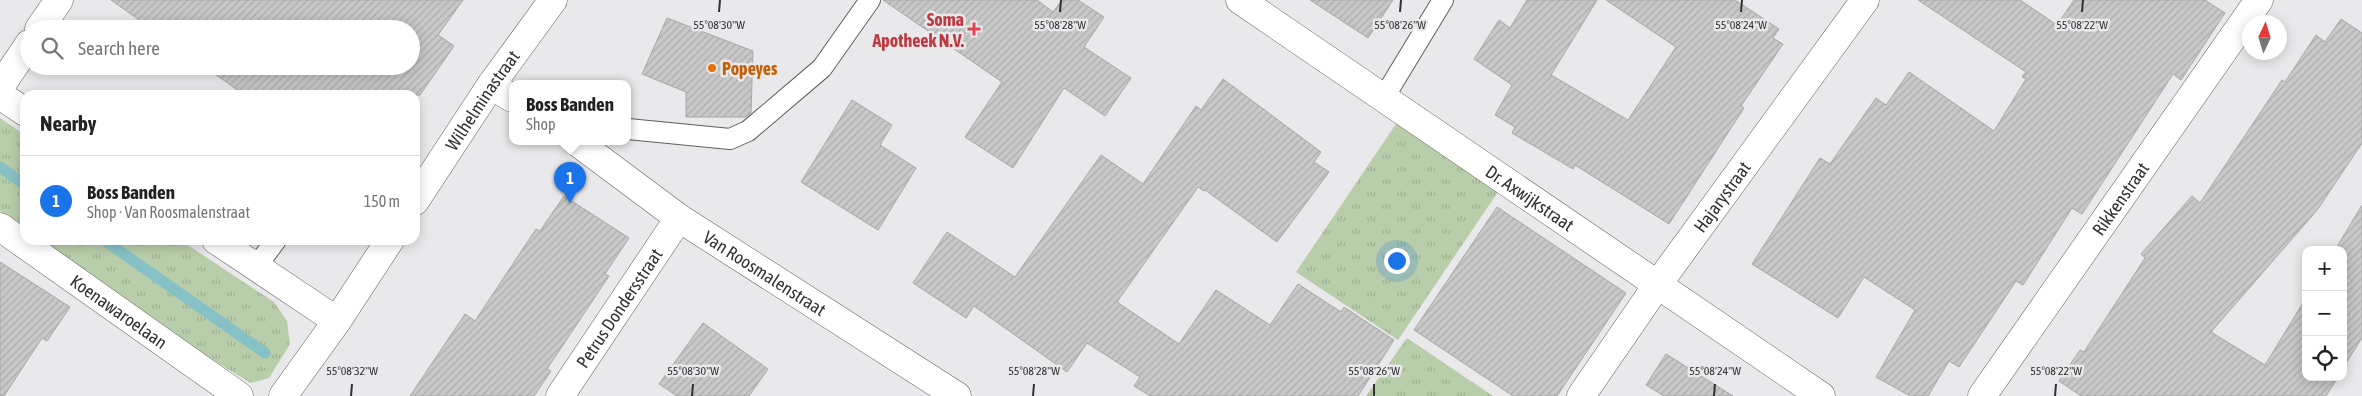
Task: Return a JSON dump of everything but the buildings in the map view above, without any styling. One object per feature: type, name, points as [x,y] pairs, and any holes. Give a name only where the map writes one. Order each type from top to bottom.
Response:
[{"type":"street","points":[[45,20],[59,0]]},
{"type":"street","name":"Wilhelminastraat","points":[[420,195],[502,91],[553,0]]},
{"type":"street","name":"Dr. Axwijkstraat","points":[[1240,0],[1821,396]]},
{"type":"street","name":"Rikkenstraat","points":[[1982,396],[2259,0]]},
{"type":"street","name":"Hajarystraat","points":[[1581,396],[1854,4]]},
{"type":"street","points":[[0,87],[20,57]]},
{"type":"street","points":[[0,95],[20,109]]},
{"type":"street","name":"Van Roosmalenstraat","points":[[581,145],[679,218],[957,396]]},
{"type":"street","name":"Petrus Dondersstraat","points":[[560,396],[679,218]]},
{"type":"street","name":"Koenawaroelaan","points":[[0,227],[20,241]]},
{"type":"street","name":"Koenawaroelaan","points":[[25,245],[239,396]]},
{"type":"street","points":[[223,245],[336,321]]},
{"type":"street","points":[[283,396],[336,321],[381,245]]},
{"type":"lane","points":[[631,129],[730,139],[748,131],[822,68],[870,0]]},
{"type":"lane","points":[[1383,99],[1443,0]]},
{"type":"lane","points":[[256,267],[272,245]]},
{"type":"green space","points":[[1402,115],[1504,183],[1398,340],[1296,272]]},
{"type":"green space","points":[[0,118],[20,132],[20,225],[0,211]]},
{"type":"green space","points":[[49,245],[188,245],[274,302],[287,321],[290,344],[269,378],[251,383],[201,353]]},
{"type":"green space","points":[[1407,338],[1493,396],[1366,396]]},
{"type":"waterway","points":[[0,167],[20,181]]},
{"type":"waterway","points":[[111,245],[265,353]]},
{"type":"place","name":"Soma Apotheek N.V.","points":[[974,29]]},
{"type":"place","name":"Popeyes","points":[[712,68]]},
{"type":"place","name":"Boss Banden","points":[[570,203]]}]
